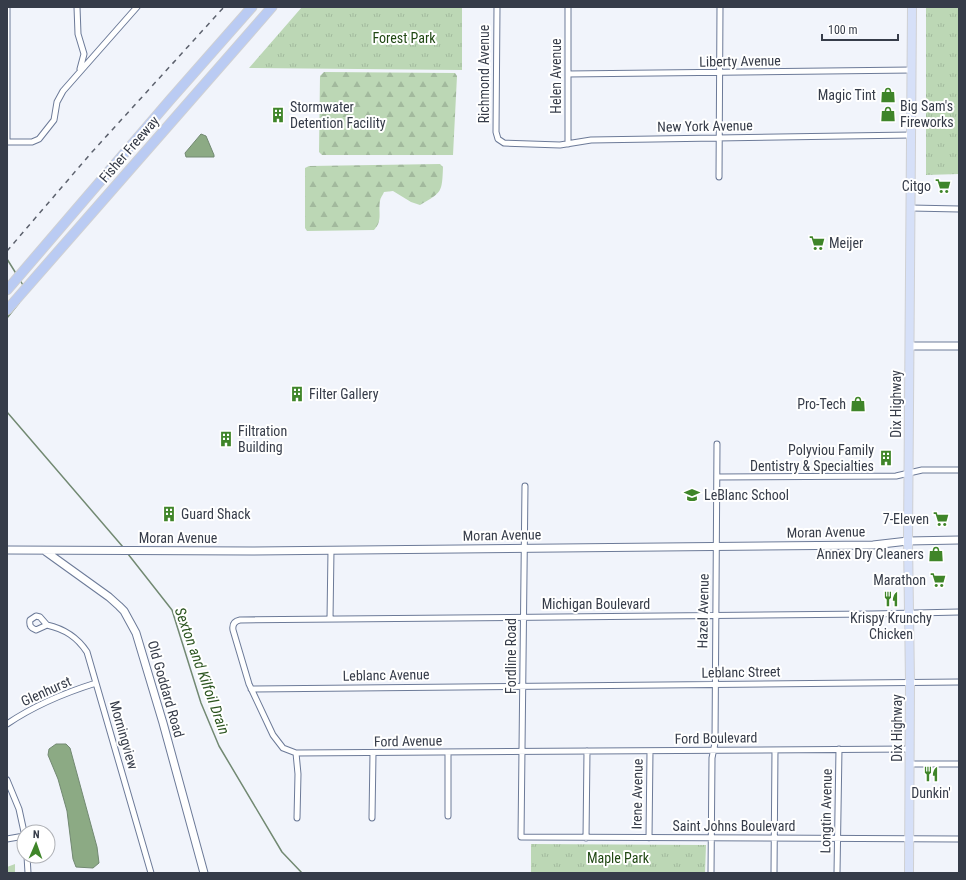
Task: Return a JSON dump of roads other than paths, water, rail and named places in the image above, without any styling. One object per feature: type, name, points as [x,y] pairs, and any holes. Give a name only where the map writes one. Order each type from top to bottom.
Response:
[{"type":"highway","name":"Fisher Freeway","points":[[7,290],[164,106],[252,7]]},
{"type":"highway","name":"Fisher Freeway","points":[[7,310],[272,7]]},
{"type":"main road","name":"Dix Highway","points":[[910,873],[908,541],[912,7]]},
{"type":"main road","points":[[910,346],[959,346]]},
{"type":"main road","name":"Moran Avenue","points":[[7,550],[331,550],[873,545],[908,541],[959,540]]},
{"type":"main road","name":"Old Goddard Road","points":[[45,551],[109,597],[124,611],[136,633],[163,723],[204,873]]},
{"type":"street","points":[[7,7],[7,142],[32,142],[39,139],[54,120],[57,102],[61,94],[81,68],[84,54],[78,34],[77,7]]},
{"type":"street","points":[[76,75],[137,7]]},
{"type":"street","name":"Richmond Avenue","points":[[497,7],[496,132],[500,141]]},
{"type":"street","name":"Helen Avenue","points":[[568,7],[568,144]]},
{"type":"street","points":[[719,177],[720,7]]},
{"type":"street","name":"Liberty Avenue","points":[[568,74],[912,70]]},
{"type":"street","name":"New York Avenue","points":[[500,141],[509,144],[568,144],[591,140],[911,135]]},
{"type":"street","points":[[911,208],[959,209]]},
{"type":"street","name":"Hazel Avenue","points":[[711,873],[712,758],[715,744],[717,444]]},
{"type":"street","points":[[716,477],[896,476],[922,470],[959,470]]},
{"type":"street","name":"Fordline Road","points":[[520,826],[524,486]]},
{"type":"street","points":[[330,619],[331,550]]},
{"type":"street","name":"Michigan Boulevard","points":[[251,688],[233,630],[234,623],[240,620],[909,614],[959,612]]},
{"type":"street","name":"Morningview","points":[[47,626],[67,632],[83,646],[91,661],[151,873]]},
{"type":"street","name":"Leblanc Street","points":[[522,686],[959,682]]},
{"type":"street","name":"Glenhurst","points":[[7,724],[27,711],[52,699],[96,683]]},
{"type":"street","name":"Leblanc Avenue","points":[[251,688],[522,686]]},
{"type":"street","points":[[251,688],[275,739],[284,748],[296,753],[298,774],[297,818]]},
{"type":"street","name":"Ford Boulevard","points":[[522,751],[910,748]]},
{"type":"street","name":"Longtin Avenue","points":[[837,873],[839,749]]},
{"type":"street","points":[[774,873],[775,750]]},
{"type":"street","name":"Ford Avenue","points":[[296,753],[522,751]]},
{"type":"street","points":[[586,838],[587,751]]},
{"type":"street","name":"Irene Avenue","points":[[649,838],[650,751]]},
{"type":"street","points":[[448,752],[448,816]]},
{"type":"street","points":[[372,818],[373,753]]},
{"type":"street","points":[[910,764],[959,764]]},
{"type":"street","points":[[7,780],[19,809],[22,824]]},
{"type":"street","name":"Saint Johns Boulevard","points":[[520,826],[520,837],[959,839]]},
{"type":"waterway","name":"Sexton and Kilfoil Drain","points":[[7,259],[17,275]]},
{"type":"waterway","name":"Sexton and Kilfoil Drain","points":[[20,280],[24,287]]},
{"type":"waterway","name":"Sexton and Kilfoil Drain","points":[[7,318],[19,303]]},
{"type":"waterway","name":"Sexton and Kilfoil Drain","points":[[7,412],[123,547]]},
{"type":"waterway","name":"Sexton and Kilfoil Drain","points":[[128,554],[172,610],[201,703],[219,746],[282,852],[302,873]]},
{"type":"railway","points":[[7,251],[92,152],[224,7]]},
{"type":"place","name":"Magic Tint","points":[[888,95]]},
{"type":"place","name":"Big Sam's Fireworks","points":[[888,114]]},
{"type":"place","name":"Stormwater Detention Facility","points":[[278,115]]},
{"type":"place","name":"Citgo","points":[[943,186]]},
{"type":"place","name":"Meijer","points":[[817,243]]},
{"type":"place","name":"Filter Gallery","points":[[297,394]]},
{"type":"place","name":"Pro-Tech","points":[[858,404]]},
{"type":"place","name":"Filtration Building","points":[[226,439]]},
{"type":"place","name":"Polyviou Family Dentistry & Specialties","points":[[886,458]]},
{"type":"place","name":"LeBlanc School","points":[[692,495]]},
{"type":"place","name":"Guard Shack","points":[[169,514]]},
{"type":"place","name":"7-Eleven","points":[[941,519]]},
{"type":"place","name":"Annex Dry Cleaners","points":[[936,554]]},
{"type":"place","name":"Marathon","points":[[938,580]]},
{"type":"place","name":"Krispy Krunchy Chicken","points":[[891,599]]},
{"type":"place","name":"Dunkin'","points":[[931,774]]},
{"type":"park label","name":"Forest Park","points":[[404,38]]},
{"type":"park label","name":"Maple Park","points":[[618,858]]}]
